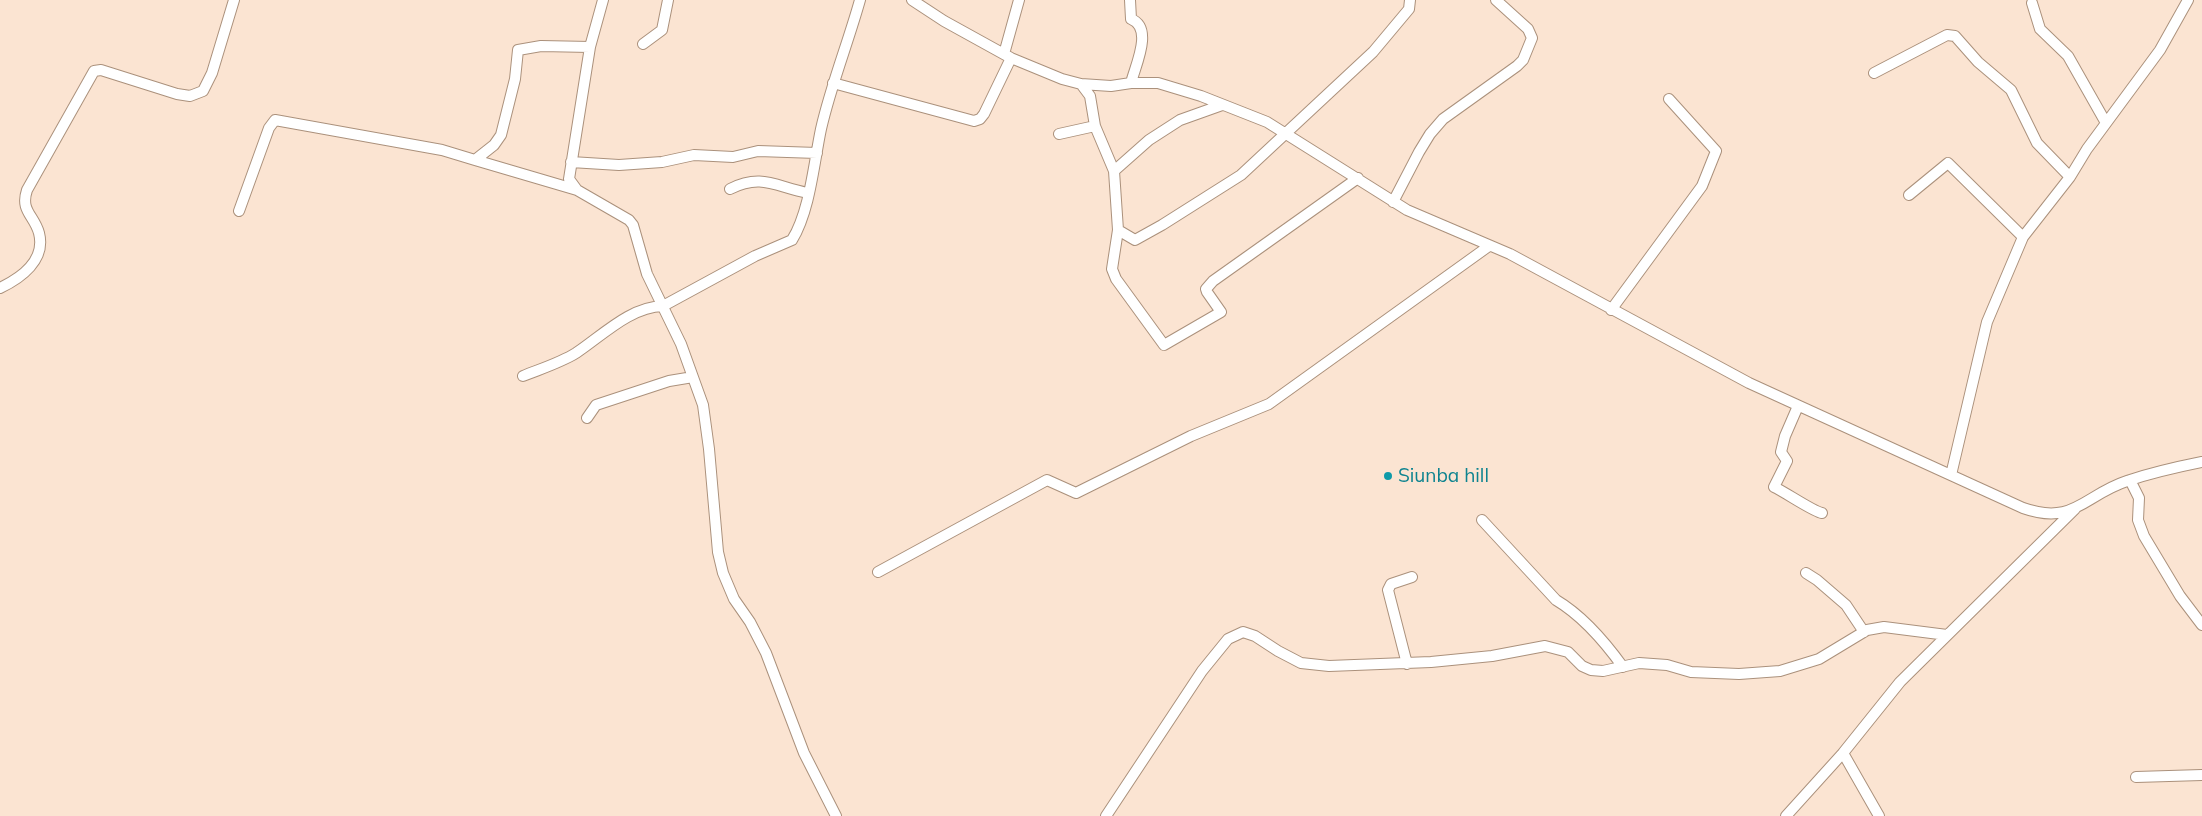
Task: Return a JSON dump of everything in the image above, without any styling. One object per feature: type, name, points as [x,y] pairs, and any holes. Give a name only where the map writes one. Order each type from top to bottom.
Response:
[{"type":"street","points":[[0,288],[12,282],[36,260],[40,249],[38,233],[26,209],[24,199],[94,71],[101,70],[177,94],[190,96],[204,91],[212,73],[234,0]]},
{"type":"street","points":[[577,190],[569,179],[571,162],[590,47],[603,0]]},
{"type":"street","points":[[642,44],[662,30],[668,0]]},
{"type":"street","points":[[523,376],[575,353],[610,327],[650,306],[663,306],[755,256],[789,242],[798,226],[808,193],[833,83],[859,0]]},
{"type":"street","points":[[912,0],[924,3],[1024,65],[1081,84],[1111,86],[1131,83],[1158,83],[1201,96],[1260,118],[1414,214],[1518,259],[1748,383],[2033,512],[2062,513],[2076,509]]},
{"type":"street","points":[[833,83],[974,121],[980,119],[984,114],[1008,56],[1019,0]]},
{"type":"street","points":[[1130,0],[1131,19],[1136,21],[1141,28],[1143,38],[1131,83]]},
{"type":"street","points":[[1118,230],[1134,240],[1162,225],[1241,175],[1373,52],[1409,9],[1410,0]]},
{"type":"street","points":[[1393,202],[1422,146],[1443,119],[1518,66],[1525,55],[1532,38],[1528,29],[1496,0]]},
{"type":"street","points":[[1951,475],[1987,322],[2023,237],[2070,177],[2106,122],[2119,108],[2160,50],[2188,0]]},
{"type":"street","points":[[2032,3],[2040,29],[2068,56],[2106,122]]},
{"type":"street","points":[[1874,73],[1946,36],[1955,36],[1978,62],[2011,90],[2037,143],[2070,177]]},
{"type":"street","points":[[475,160],[494,145],[501,135],[515,79],[518,50],[542,46],[590,47]]},
{"type":"street","points":[[1081,84],[1090,96],[1095,126],[1114,171],[1118,230],[1112,269],[1116,279],[1164,345],[1221,312],[1206,288],[1358,178]]},
{"type":"street","points":[[1611,310],[1702,186],[1716,151],[1669,99]]},
{"type":"street","points":[[1114,171],[1149,140],[1180,120],[1222,105]]},
{"type":"street","points":[[240,211],[269,128],[275,120],[404,145],[442,150],[577,190],[629,220],[633,225],[647,274],[663,306],[703,405],[718,552],[723,573],[734,599],[766,653],[804,753],[836,816]]},
{"type":"street","points":[[1059,134],[1095,126]]},
{"type":"street","points":[[571,162],[628,164],[662,162],[694,155],[733,157],[758,151],[817,153]]},
{"type":"street","points":[[1909,195],[1948,163],[2023,237]]},
{"type":"street","points":[[730,189],[744,182],[756,180],[808,193]]},
{"type":"street","points":[[878,572],[1047,480],[1076,493],[1191,436],[1268,404],[1489,246]]},
{"type":"street","points":[[587,418],[596,405],[669,381],[693,377]]},
{"type":"street","points":[[1798,406],[1782,445],[1781,452],[1787,461],[1774,487],[1799,500],[1816,513],[1822,513]]},
{"type":"street","points":[[1786,816],[1843,753],[1900,682],[2076,509],[2099,494],[2130,480],[2202,462]]},
{"type":"street","points":[[2130,480],[2139,498],[2138,520],[2144,536],[2180,596],[2202,625]]},
{"type":"street","points":[[1482,520],[1556,600],[1568,606],[1606,644],[1623,667]]},
{"type":"street","points":[[1806,573],[1846,605],[1864,632]]},
{"type":"street","points":[[1408,664],[1388,590],[1391,584],[1412,577]]},
{"type":"street","points":[[1106,816],[1197,679],[1228,639],[1243,632],[1255,636],[1301,663],[1329,666],[1408,664],[1492,656],[1545,646],[1568,652],[1582,666],[1591,670],[1603,671],[1639,663],[1658,664],[1691,672],[1739,674],[1780,671],[1819,659],[1864,632],[1884,627],[1947,635]]},
{"type":"street","points":[[1843,753],[1879,816]]},
{"type":"street","points":[[2136,777],[2202,775]]},
{"type":"place","name":"Siunba hill","points":[[1388,476]]}]
